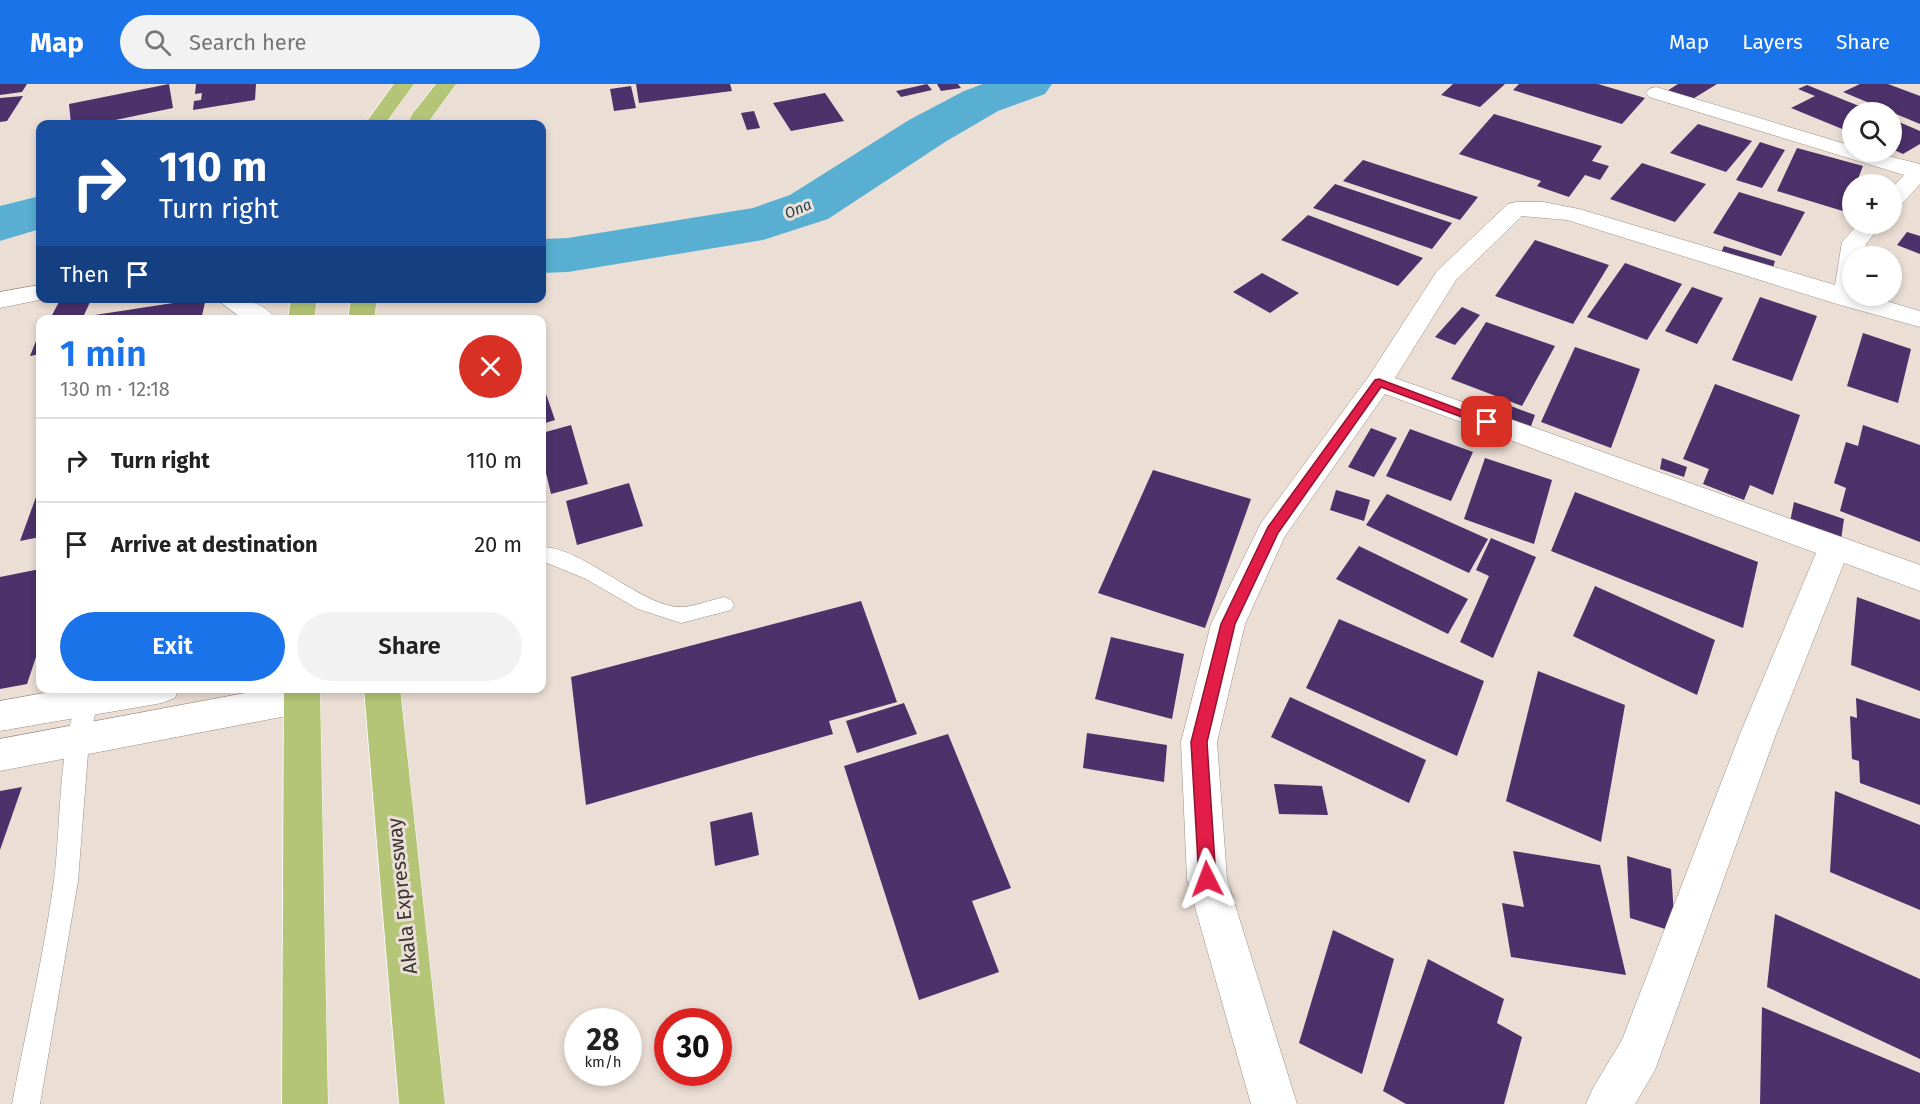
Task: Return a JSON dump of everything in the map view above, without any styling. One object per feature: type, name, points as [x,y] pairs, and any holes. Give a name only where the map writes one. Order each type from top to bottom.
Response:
[{"type":"main road","points":[[378,120],[404,84]]},
{"type":"main road","points":[[420,120],[446,84]]},
{"type":"main road","points":[[302,693],[305,1104]]},
{"type":"main road","name":"Akala Expressway","points":[[382,693],[422,1104]]},
{"type":"street","points":[[1656,93],[1918,171],[1902,189]]},
{"type":"street","points":[[1274,1104],[1207,879],[1199,742],[1228,624],[1272,531],[1379,382],[1446,276],[1516,209],[1543,209],[1571,214],[1842,297]]},
{"type":"street","points":[[1853,246],[1862,234]]},
{"type":"street","points":[[0,300],[36,294]]},
{"type":"street","points":[[235,303],[254,315]]},
{"type":"street","points":[[1874,306],[1920,319]]},
{"type":"street","points":[[1379,382],[1834,549],[1920,578]]},
{"type":"street","points":[[1609,1104],[1639,1054],[1758,734],[1834,549]]},
{"type":"street","points":[[0,716],[135,693]]},
{"type":"street","points":[[0,754],[302,693]]},
{"type":"lane","points":[[546,554],[591,573],[645,604],[681,615],[724,605]]},
{"type":"lane","points":[[26,1104],[41,1034],[66,881],[78,740],[87,702]]},
{"type":"building","points":[[0,84],[27,84],[22,92],[0,95]]},
{"type":"building","points":[[169,84],[173,108],[115,120],[71,120],[69,104]]},
{"type":"building","points":[[196,84],[256,84],[255,100],[193,110],[194,101],[201,100],[202,93],[195,94]]},
{"type":"building","points":[[636,84],[730,84],[732,91],[639,103]]},
{"type":"building","points":[[927,84],[932,90],[901,97],[896,91]]},
{"type":"building","points":[[937,84],[958,84],[961,88],[941,91]]},
{"type":"building","points":[[1453,84],[1505,84],[1480,107],[1441,95]]},
{"type":"building","points":[[1519,84],[1598,84],[1645,98],[1622,124],[1513,90]]},
{"type":"building","points":[[1678,84],[1717,84],[1691,100],[1667,91]]},
{"type":"building","points":[[1860,84],[1888,84],[1920,96],[1920,124],[1902,117],[1902,102],[1867,102],[1843,92]]},
{"type":"building","points":[[1807,85],[1849,102],[1842,102],[1842,129],[1791,108],[1815,96],[1798,89]]},
{"type":"building","points":[[631,86],[636,108],[614,111],[610,89]]},
{"type":"building","points":[[825,93],[844,121],[791,131],[773,103]]},
{"type":"building","points":[[23,96],[7,121],[0,122],[0,98]]},
{"type":"building","points":[[754,111],[760,128],[747,130],[741,113]]},
{"type":"building","points":[[1494,114],[1602,146],[1592,161],[1609,166],[1600,180],[1585,175],[1569,197],[1537,186],[1541,181],[1459,154]]},
{"type":"building","points":[[1902,123],[1920,131],[1920,144],[1903,154]]},
{"type":"building","points":[[1698,124],[1752,141],[1726,172],[1670,153]]},
{"type":"building","points":[[1760,142],[1785,150],[1762,188],[1736,180]]},
{"type":"building","points":[[1797,148],[1863,166],[1860,174],[1842,174],[1842,211],[1777,191]]},
{"type":"building","points":[[1363,160],[1478,197],[1460,220],[1343,181]]},
{"type":"building","points":[[1642,163],[1706,184],[1675,222],[1610,199]]},
{"type":"building","points":[[1335,184],[1452,223],[1432,249],[1313,208]]},
{"type":"building","points":[[1739,192],[1805,212],[1781,256],[1713,233]]},
{"type":"building","points":[[1308,215],[1423,258],[1398,286],[1281,240]]},
{"type":"building","points":[[1907,232],[1920,236],[1920,254],[1902,246],[1897,245]]},
{"type":"building","points":[[1535,240],[1609,265],[1573,324],[1495,296]]},
{"type":"building","points":[[1724,246],[1775,261],[1772,271],[1720,255]]},
{"type":"building","points":[[1625,263],[1682,284],[1647,340],[1587,317]]},
{"type":"building","points":[[1262,273],[1299,293],[1270,313],[1233,292]]},
{"type":"building","points":[[1692,287],[1723,298],[1697,344],[1665,331]]},
{"type":"building","points":[[1760,297],[1817,316],[1792,381],[1732,360]]},
{"type":"building","points":[[58,303],[90,303],[84,315],[52,315]]},
{"type":"building","points":[[173,303],[205,303],[202,315],[95,315]]},
{"type":"building","points":[[1462,307],[1480,315],[1455,345],[1435,337]]},
{"type":"building","points":[[1486,322],[1555,346],[1522,406],[1451,379]]},
{"type":"building","points":[[1863,333],[1911,349],[1898,403],[1847,386]]},
{"type":"building","points":[[36,341],[36,355],[30,356]]},
{"type":"building","points":[[1575,347],[1640,369],[1611,448],[1541,422]]},
{"type":"building","points":[[1715,384],[1800,415],[1773,495],[1750,485],[1744,500],[1703,484],[1709,469],[1683,459]]},
{"type":"building","points":[[546,394],[555,420],[546,423]]},
{"type":"building","points":[[1508,405],[1535,415],[1530,429],[1502,420]]},
{"type":"building","points":[[571,425],[588,484],[551,494],[546,473],[546,432]]},
{"type":"building","points":[[1863,425],[1920,445],[1920,542],[1840,511],[1846,488],[1834,483],[1846,442],[1858,446]]},
{"type":"building","points":[[1371,428],[1397,438],[1374,477],[1348,467]]},
{"type":"building","points":[[1410,429],[1473,452],[1451,501],[1386,476]]},
{"type":"building","points":[[1485,458],[1552,480],[1534,544],[1464,519]]},
{"type":"building","points":[[1662,458],[1687,467],[1684,477],[1660,469]]},
{"type":"building","points":[[1153,470],[1251,499],[1205,628],[1098,593]]},
{"type":"building","points":[[629,483],[643,526],[577,545],[566,501]]},
{"type":"building","points":[[1336,490],[1370,500],[1364,521],[1330,510]]},
{"type":"building","points":[[1575,492],[1758,562],[1743,628],[1551,551]]},
{"type":"building","points":[[1387,494],[1488,539],[1469,573],[1366,525]]},
{"type":"building","points":[[36,497],[36,538],[20,541]]},
{"type":"building","points":[[1794,502],[1844,519],[1841,540],[1790,522]]},
{"type":"building","points":[[1491,538],[1536,557],[1493,658],[1460,642],[1489,576],[1476,570]]},
{"type":"building","points":[[1359,546],[1468,599],[1448,634],[1336,579]]},
{"type":"building","points":[[36,570],[36,657],[27,684],[0,689],[0,577]]},
{"type":"building","points":[[1595,586],[1715,640],[1697,695],[1573,636]]},
{"type":"building","points":[[1857,597],[1920,620],[1920,691],[1851,665]]},
{"type":"building","points":[[861,601],[897,702],[829,721],[833,734],[586,805],[571,677]]},
{"type":"building","points":[[1339,619],[1484,681],[1457,756],[1306,688]]},
{"type":"building","points":[[1111,637],[1184,654],[1172,719],[1095,699]]},
{"type":"building","points":[[1538,671],[1625,705],[1601,842],[1506,801]]},
{"type":"building","points":[[1290,697],[1426,760],[1409,803],[1271,737]]},
{"type":"building","points":[[1856,698],[1920,719],[1920,805],[1860,783],[1859,761],[1852,759],[1850,716],[1857,718]]},
{"type":"building","points":[[904,703],[917,734],[857,753],[846,721]]},
{"type":"building","points":[[1087,733],[1167,745],[1164,782],[1083,768]]},
{"type":"building","points":[[948,734],[1011,888],[972,901],[999,972],[919,1000],[844,766]]},
{"type":"building","points":[[1274,784],[1322,786],[1328,815],[1279,814]]},
{"type":"building","points":[[22,787],[0,850],[0,791]]},
{"type":"building","points":[[1835,791],[1920,825],[1920,910],[1830,872]]},
{"type":"building","points":[[752,812],[759,855],[715,866],[710,822]]},
{"type":"building","points":[[1513,851],[1600,865],[1626,975],[1511,957],[1502,903],[1524,907]]},
{"type":"building","points":[[1627,856],[1671,869],[1675,932],[1630,918]]},
{"type":"building","points":[[1775,914],[1920,979],[1920,1059],[1767,987]]},
{"type":"building","points":[[1333,930],[1394,959],[1362,1074],[1299,1043]]},
{"type":"building","points":[[1428,959],[1504,999],[1497,1023],[1522,1037],[1504,1104],[1406,1104],[1383,1091]]},
{"type":"building","points":[[1762,1007],[1920,1073],[1920,1104],[1760,1104]]},
{"type":"waterway","name":"Ona","points":[[546,256],[568,255],[763,223],[809,207],[927,131],[981,101],[1028,84]]},
{"type":"waterway","name":"Ona","points":[[0,224],[36,213]]},
{"type":"route","points":[[1207,879],[1199,742],[1228,624],[1272,531],[1379,382],[1487,422]]}]
